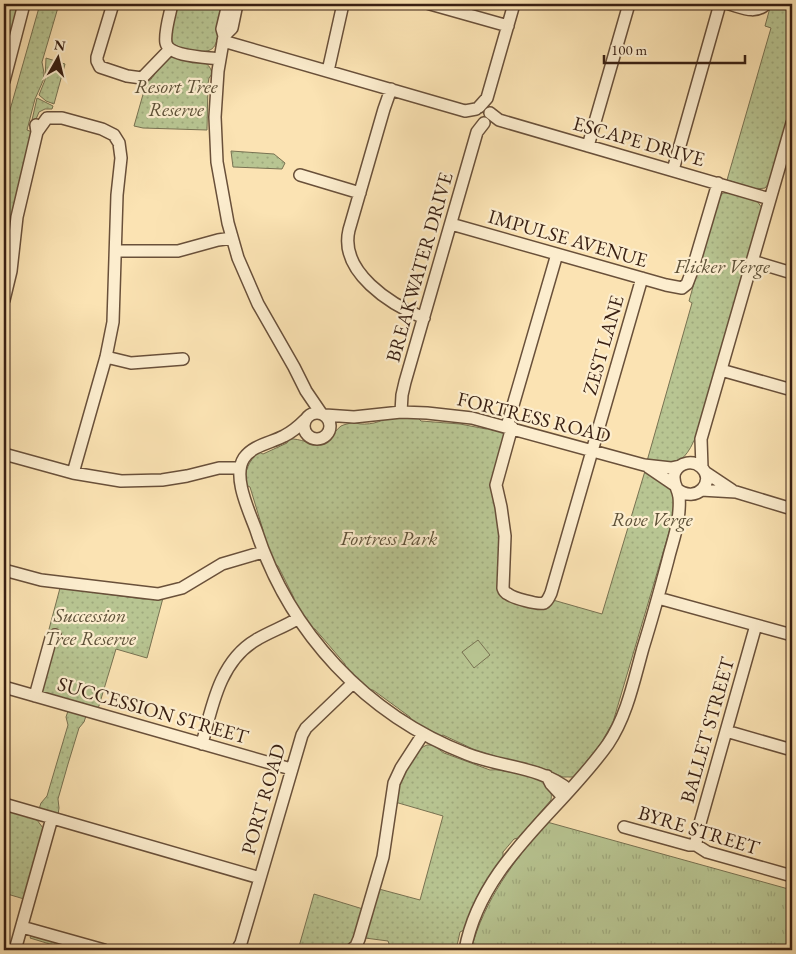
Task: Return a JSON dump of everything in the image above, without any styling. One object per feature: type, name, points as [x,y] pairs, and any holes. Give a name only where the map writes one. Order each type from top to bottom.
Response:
[{"type":"street","points":[[4,81],[24,4]]},
{"type":"street","points":[[113,4],[97,57],[100,66],[127,76],[142,78],[170,50]]},
{"type":"street","points":[[172,4],[165,38],[170,50],[179,54],[220,59]]},
{"type":"street","points":[[326,70],[343,4]]},
{"type":"street","points":[[430,4],[508,26]]},
{"type":"street","name":"BREAKWATER DRIVE","points":[[402,412],[403,390],[514,4]]},
{"type":"street","points":[[588,146],[629,4]]},
{"type":"street","points":[[673,170],[720,4]]},
{"type":"street","points":[[729,4],[754,10],[766,4]]},
{"type":"street","points":[[232,9],[230,31],[223,41],[215,103],[216,146],[222,196],[231,236],[244,274],[258,304],[306,391],[330,421],[329,432],[320,439],[309,436],[284,436]]},
{"type":"street","name":"ESCAPE DRIVE","points":[[223,41],[237,48],[243,46],[326,70],[389,92],[482,115],[770,198]]},
{"type":"street","points":[[389,92],[348,236],[348,248],[351,259],[363,276],[386,298],[404,310],[424,318]]},
{"type":"street","points":[[4,300],[11,271],[15,224],[37,132],[38,119],[43,114],[55,113],[62,118],[115,131],[123,139],[124,150],[121,158],[118,188],[113,322],[106,357],[73,473]]},
{"type":"street","points":[[678,522],[706,482],[703,470],[701,439],[770,198],[788,152],[792,123]]},
{"type":"street","points":[[300,175],[360,193]]},
{"type":"street","name":"IMPULSE AVENUE","points":[[451,224],[675,288],[682,288],[687,284],[692,271],[718,183]]},
{"type":"street","points":[[116,250],[178,251],[231,236]]},
{"type":"street","points":[[509,427],[556,254]]},
{"type":"street","points":[[752,261],[792,273]]},
{"type":"street","name":"ZEST LANE","points":[[509,427],[496,481],[505,536],[503,588],[508,595],[535,603],[545,602],[551,593],[642,278]]},
{"type":"street","points":[[106,357],[131,362],[184,359]]},
{"type":"street","points":[[721,370],[792,390]]},
{"type":"street","points":[[306,391],[304,431],[309,436]]},
{"type":"street","name":"FORTRESS ROAD","points":[[323,414],[354,417],[402,412],[450,415],[488,421],[644,465],[671,468],[682,465]]},
{"type":"street","points":[[323,414],[313,413],[284,436],[248,453],[240,468],[242,488],[263,552],[280,589],[297,619],[322,651],[353,684],[387,711],[423,734],[468,755],[503,766],[532,770],[547,776],[551,784],[566,793]]},
{"type":"street","name":"FORTRESS ROAD","points":[[329,432],[354,417]]},
{"type":"street","points":[[701,439],[675,473],[674,482],[677,487],[686,494],[736,492]]},
{"type":"street","points":[[4,454],[73,473],[108,480],[148,481],[187,476],[219,468],[240,468]]},
{"type":"street","points":[[682,465],[694,463],[736,492],[792,509]]},
{"type":"street","name":"FORTRESS ROAD","points":[[644,465],[677,487]]},
{"type":"street","points":[[465,950],[475,917],[508,859],[608,744],[622,718],[658,598],[678,522],[680,509],[677,487]]},
{"type":"street","points":[[4,570],[52,582],[158,594],[190,585],[216,566],[263,552]]},
{"type":"street","points":[[658,598],[792,635]]},
{"type":"street","points":[[202,744],[218,688],[230,664],[243,649],[256,640],[297,619]]},
{"type":"street","name":"BALLET STREET","points":[[696,845],[696,834],[756,625]]},
{"type":"street","points":[[34,696],[51,638],[55,635]]},
{"type":"street","name":"PORT ROAD","points":[[239,948],[291,769],[304,731],[353,684]]},
{"type":"street","name":"SUCCESSION STREET","points":[[4,687],[291,769]]},
{"type":"street","points":[[726,731],[792,750]]},
{"type":"street","points":[[351,950],[360,939],[383,857],[394,783],[401,768],[423,734]]},
{"type":"street","points":[[4,804],[260,878]]},
{"type":"street","points":[[15,950],[52,818]]},
{"type":"street","name":"BYRE STREET","points":[[624,827],[689,845],[696,845],[707,852],[792,876]]},
{"type":"street","points":[[22,927],[104,950]]},
{"type":"green space","points":[[4,4],[20,4],[12,32],[4,29]]},
{"type":"green space","points":[[40,4],[59,4],[42,62],[43,81],[35,99],[27,130],[32,132],[11,219],[7,260],[4,261],[4,131]]},
{"type":"green space","name":"Resort Tree Reserve","points":[[177,4],[222,4],[218,20],[220,24],[218,37],[212,49],[208,51],[191,51],[172,43],[171,33]]},
{"type":"green space","points":[[771,4],[792,4],[792,103],[770,182],[765,188],[757,189],[727,180],[771,28],[765,26]]},
{"type":"green space","name":"Resort Tree Reserve","points":[[172,57],[196,60],[207,64],[210,68],[212,74],[208,84],[207,130],[143,128],[134,126],[146,84],[161,65]]},
{"type":"green space","points":[[46,58],[65,64],[54,104],[46,101],[39,95],[45,80]]},
{"type":"green space","points":[[37,98],[53,106],[52,109],[45,109],[39,112],[32,129],[30,129]]},
{"type":"green space","points":[[231,151],[274,154],[285,163],[282,169],[233,167]]},
{"type":"green space","name":"Flicker Verge","points":[[723,193],[731,193],[757,201],[762,208],[699,428],[693,443],[684,457],[676,462],[647,461],[692,303],[689,301],[718,199]]},
{"type":"green space","name":"Fortress Park","points":[[385,418],[418,418],[421,421],[460,424],[486,429],[491,427],[504,431],[504,438],[494,474],[501,541],[498,590],[553,600],[602,614],[645,471],[669,486],[673,496],[675,512],[613,722],[601,743],[574,777],[563,777],[539,767],[496,759],[495,756],[473,749],[443,735],[439,737],[411,721],[410,717],[373,690],[368,690],[345,668],[345,664],[315,629],[311,628],[293,601],[294,598],[278,566],[274,564],[262,534],[263,530],[250,487],[246,485],[246,471],[252,459],[259,452],[263,454],[287,443],[289,439],[320,444],[329,439],[343,425],[353,422],[360,424],[374,423]]},
{"type":"green space","name":"Succession Tree Reserve","points":[[60,588],[143,599],[163,598],[147,658],[116,649],[98,709],[40,692],[48,633]]},
{"type":"green space","points":[[478,640],[490,655],[474,668],[462,652]]},
{"type":"green space","points":[[68,711],[86,716],[79,728],[58,799],[58,815],[39,809],[47,796],[68,725],[66,717]]},
{"type":"green space","points":[[433,745],[444,753],[490,770],[517,773],[538,779],[549,787],[551,800],[518,838],[514,839],[503,852],[503,857],[475,903],[464,930],[460,932],[456,950],[400,950],[399,947],[391,949],[388,941],[365,938],[379,889],[420,900],[443,816],[395,802],[402,778],[410,761],[421,748]]},
{"type":"green space","points":[[4,809],[37,820],[43,828],[24,899],[4,893]]},
{"type":"green space","points":[[547,822],[792,890],[792,950],[471,950],[492,898],[512,866]]},
{"type":"green space","points":[[314,894],[363,909],[356,935],[348,946],[342,949],[326,951],[298,950]]},
{"type":"green space","points":[[31,936],[66,945],[66,949],[30,938]]},
{"type":"park label","name":"Rove Verge","points":[[652,519]]}]
